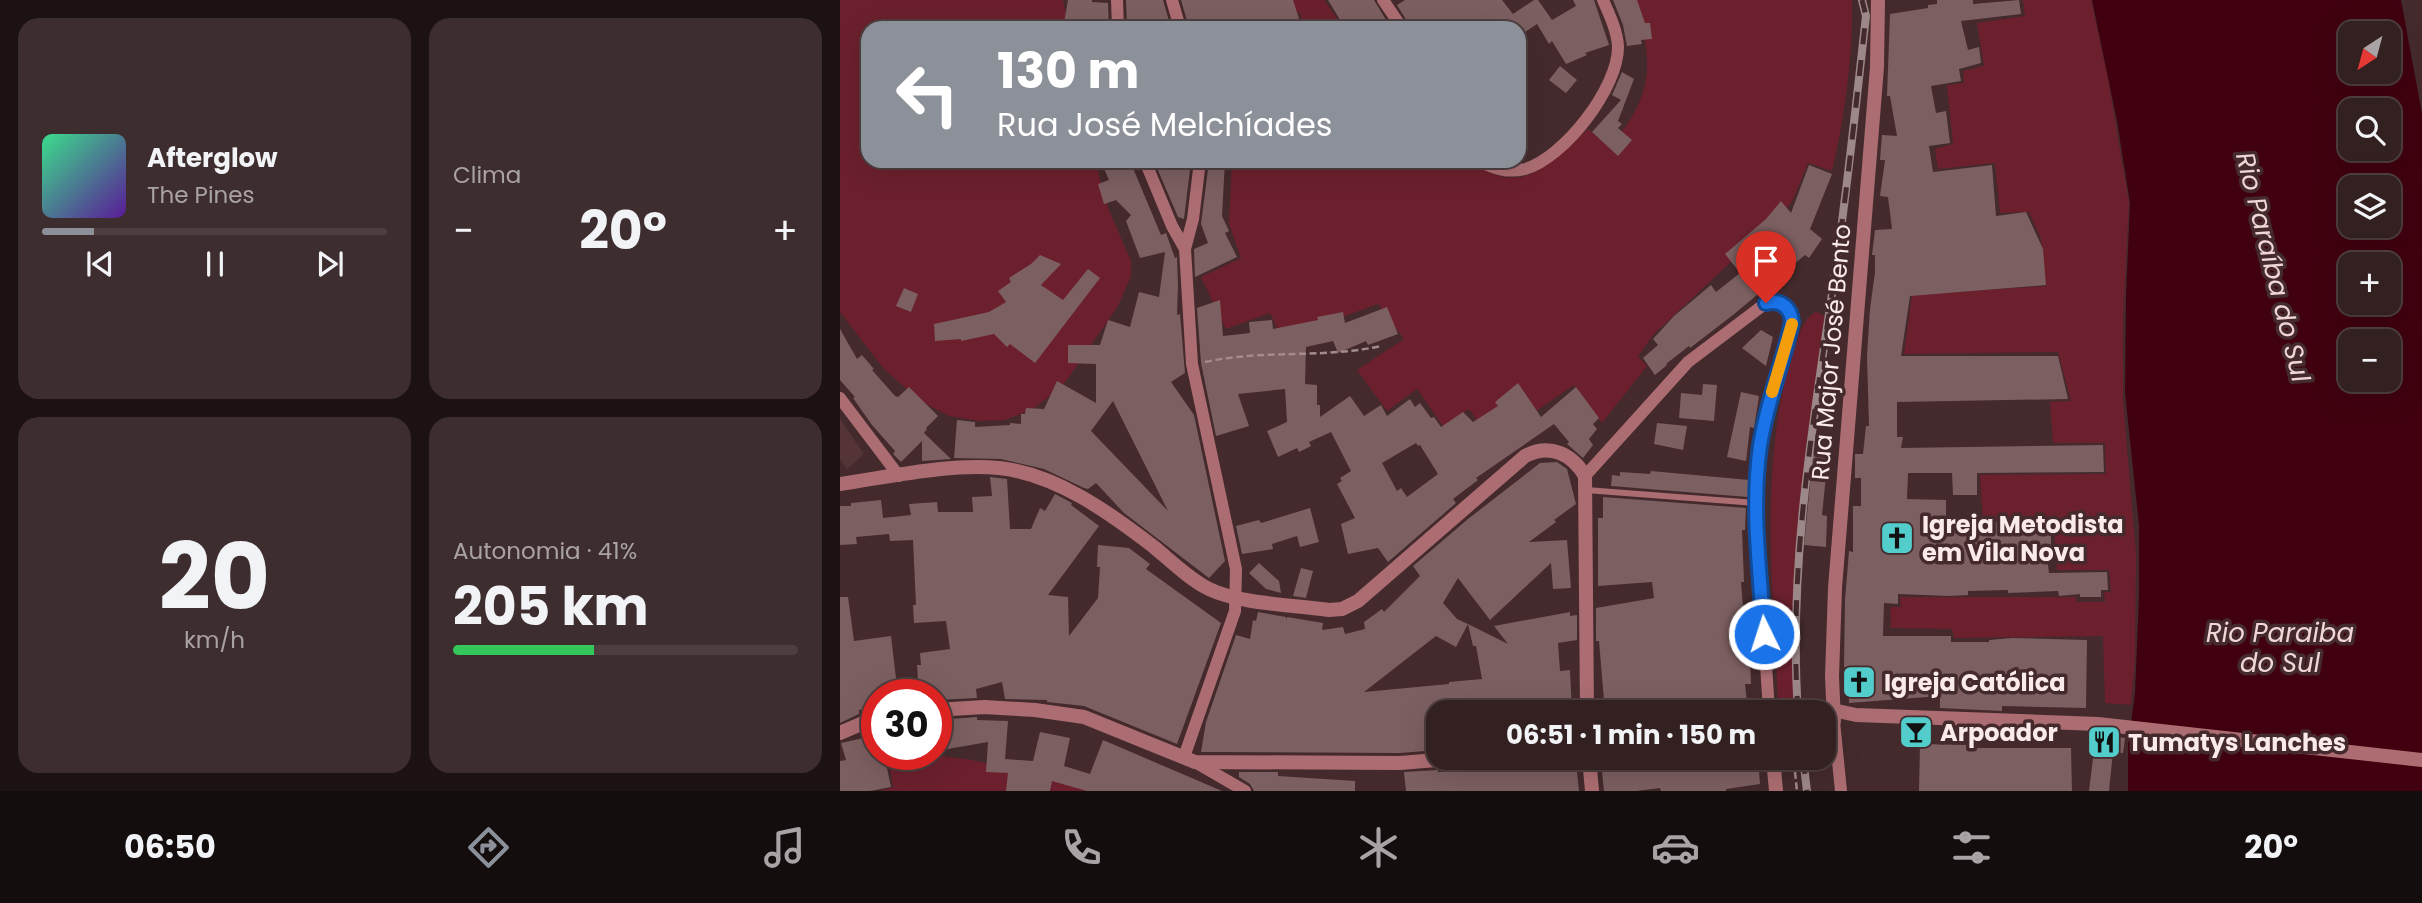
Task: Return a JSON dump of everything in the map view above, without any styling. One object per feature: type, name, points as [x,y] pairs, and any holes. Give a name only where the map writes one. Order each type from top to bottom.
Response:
[{"type":"street","points":[[1116,0],[1118,21]]},
{"type":"street","points":[[1172,0],[1178,21]]},
{"type":"street","points":[[1383,0],[1397,21]]},
{"type":"street","points":[[1526,168],[1532,167],[1561,146],[1590,115],[1609,85],[1617,56],[1616,35],[1602,0]]},
{"type":"street","name":"Rua Major José Bento","points":[[1831,700],[1835,588],[1877,67],[1878,0]]},
{"type":"street","points":[[1148,168],[1172,226],[1185,249]]},
{"type":"street","points":[[1189,760],[1237,598],[1236,569],[1192,364],[1185,249],[1193,219],[1199,168]]},
{"type":"street","points":[[1497,168],[1505,171],[1525,168]]},
{"type":"street","points":[[1586,483],[1688,362],[1766,303],[1778,302],[1787,308],[1792,315],[1792,322],[1764,423],[1755,503],[1768,700]]},
{"type":"street","points":[[840,398],[899,476]]},
{"type":"street","points":[[840,484],[961,468],[1000,468],[1067,490],[1142,538],[1206,587],[1237,598],[1329,610],[1342,609],[1372,590],[1525,456],[1541,450],[1558,452],[1570,457],[1586,483],[1587,700]]},
{"type":"street","points":[[952,709],[984,707],[1035,710],[1084,717],[1189,760],[1245,791]]},
{"type":"street","points":[[1836,717],[1856,715],[2098,724],[2422,760]]},
{"type":"street","points":[[840,733],[861,724]]},
{"type":"street","points":[[1836,758],[1841,791]]},
{"type":"street","points":[[1189,760],[1400,764],[1426,761]]},
{"type":"street","points":[[1590,770],[1592,791]]},
{"type":"street","points":[[1774,770],[1776,791]]},
{"type":"lane","points":[[1586,483],[1755,503]]},
{"type":"path","points":[[1192,364],[1244,355],[1341,354],[1381,346]]},
{"type":"shaded area","points":[[840,0],[1063,0],[1068,21],[861,21],[861,168],[1097,168],[1109,210],[1131,261],[1131,276],[1118,306],[1069,377],[1060,388],[1033,409],[1005,420],[980,421],[949,416],[920,401],[884,369],[840,312]]},
{"type":"shaded area","points":[[1221,0],[1324,0],[1339,21],[1301,21],[1300,12],[1266,21],[1228,21]]},
{"type":"shaded area","points":[[1634,0],[1852,0],[1850,64],[1832,171],[1808,163],[1793,200],[1783,213],[1654,334],[1638,356],[1647,366],[1602,423],[1574,385],[1492,441],[1469,409],[1443,426],[1417,389],[1387,411],[1357,370],[1404,339],[1378,304],[1282,339],[1270,313],[1226,329],[1201,277],[1241,258],[1229,224],[1232,168],[1481,168],[1505,177],[1520,177],[1546,165],[1588,129],[1609,147],[1635,112],[1642,95],[1647,61],[1641,22]]},
{"type":"shaded area","points":[[2023,0],[2091,0],[2108,79],[2129,203],[2123,317],[2123,401],[2136,554],[2135,658],[2131,705],[2105,703],[2103,636],[1954,638],[1952,629],[1891,628],[1890,607],[1901,607],[1900,597],[2076,597],[2077,602],[2105,602],[2104,592],[2111,592],[2109,570],[2057,570],[2053,520],[1983,520],[1980,475],[2106,474],[2105,443],[2053,443],[2050,402],[2071,401],[2058,352],[1904,354],[1912,295],[2046,286],[2041,239],[2029,212],[2000,213],[1995,163],[1938,169],[1935,149],[1953,144],[1947,85],[1964,83],[1963,71],[1984,66],[1977,23],[2025,16]]},
{"type":"shaded area","points":[[1816,312],[1823,315],[1824,319],[1804,463],[1794,573],[1796,696],[1788,700],[1778,700],[1771,569],[1772,477],[1783,388],[1800,332]]},
{"type":"shaded area","points":[[840,419],[864,454],[847,469],[840,459]]},
{"type":"shaded area","points":[[952,757],[1098,791],[881,791],[893,787],[890,770],[952,770]]},
{"type":"water","name":"Rio Paraiba do Sul","points":[[2092,0],[2401,0],[2422,114],[2422,791],[2128,791],[2128,745],[2135,693],[2139,597],[2139,525],[2125,393],[2130,203],[2117,121]]},
{"type":"building","points":[[1068,0],[1108,3],[1109,21],[1064,21]]},
{"type":"building","points":[[1126,0],[1163,0],[1169,21],[1127,21]]},
{"type":"building","points":[[1181,0],[1293,0],[1300,21],[1245,21],[1247,19],[1187,21]]},
{"type":"building","points":[[1328,0],[1374,0],[1387,21],[1341,21]]},
{"type":"building","points":[[1405,0],[1502,0],[1513,14],[1538,0],[1552,20],[1576,6],[1573,0],[1594,0],[1609,45],[1585,53],[1587,55],[1566,64],[1552,41],[1549,44],[1537,24],[1526,31],[1526,21],[1407,21],[1397,5]]},
{"type":"building","points":[[1613,0],[1637,0],[1645,23],[1650,23],[1652,39],[1641,40],[1642,44],[1627,46],[1623,25]]},
{"type":"building","points":[[1937,0],[1973,0],[1973,4],[2019,0],[2021,14],[1961,21],[1968,50],[1979,47],[1981,63],[1959,69],[1961,81],[1931,86],[1936,113],[1946,111],[1950,143],[1929,146],[1933,172],[1992,165],[1996,216],[2026,212],[2043,249],[2046,285],[1910,296],[1901,356],[2058,356],[2068,399],[1897,402],[1897,437],[1903,437],[1901,448],[2103,445],[2104,472],[1977,473],[1977,495],[1953,495],[1952,473],[1908,473],[1907,499],[1946,500],[1946,522],[2051,522],[2051,547],[2046,547],[2049,573],[2107,572],[2108,590],[2101,590],[2101,597],[2080,597],[2080,594],[2059,596],[2058,591],[2008,593],[2008,590],[1968,591],[1968,595],[1949,596],[1898,594],[1898,604],[1884,603],[1883,636],[1951,636],[1951,642],[1989,642],[2012,638],[2087,640],[2086,708],[2002,706],[2002,711],[1940,708],[1940,696],[1849,703],[1848,667],[1844,667],[1845,600],[1849,551],[1853,552],[1853,506],[1861,506],[1861,478],[1855,478],[1855,454],[1863,454],[1866,426],[1869,426],[1867,356],[1875,272],[1875,255],[1872,255],[1875,230],[1892,229],[1888,197],[1880,196],[1885,160],[1880,160],[1882,135],[1897,136],[1890,96],[1887,96],[1890,14],[1928,8],[1928,5],[1937,4]]},
{"type":"building","points":[[1560,66],[1577,80],[1566,93],[1549,80]]},
{"type":"building","points":[[1622,72],[1634,79],[1618,121],[1622,124],[1618,128],[1632,140],[1618,156],[1592,132],[1621,100],[1612,95]]},
{"type":"building","points":[[1809,165],[1832,174],[1810,229],[1822,239],[1809,258],[1805,255],[1655,375],[1643,358],[1658,345],[1653,339],[1674,316],[1711,285],[1716,292],[1740,273],[1725,254],[1766,219],[1781,201],[1791,213]]},
{"type":"building","points":[[1104,168],[1133,168],[1161,235],[1166,233],[1175,258],[1177,257],[1177,315],[1180,314],[1185,373],[1171,382],[1194,415],[1225,561],[1209,578],[1124,513],[1096,483],[1088,489],[1044,469],[1001,459],[954,458],[957,420],[975,422],[975,427],[1021,424],[1021,414],[1025,414],[1026,408],[1044,409],[1057,381],[1096,403],[1096,364],[1068,363],[1068,345],[1100,345],[1108,320],[1130,327],[1139,292],[1159,297],[1165,252],[1140,258],[1126,221],[1131,215],[1116,200],[1104,204],[1098,184],[1109,180]],"holes":[[[1113,401],[1168,511],[1091,431]]]},
{"type":"building","points":[[1157,168],[1190,168],[1184,219],[1178,217]]},
{"type":"building","points":[[1208,168],[1225,168],[1222,216],[1229,231],[1225,233],[1237,257],[1195,277],[1194,249],[1208,243],[1201,224]]},
{"type":"building","points":[[1040,255],[1061,264],[1041,285],[1063,300],[1088,269],[1100,278],[1035,363],[1010,344],[1007,347],[994,334],[961,341],[935,341],[934,324],[989,312],[1006,302],[998,291],[1011,282],[1009,278]]},
{"type":"building","points":[[904,288],[918,294],[911,312],[896,306]]},
{"type":"building","points":[[1220,300],[1223,336],[1250,333],[1249,322],[1272,320],[1273,329],[1343,312],[1345,323],[1387,307],[1398,334],[1368,345],[1366,341],[1338,353],[1333,341],[1306,347],[1305,384],[1317,385],[1320,417],[1350,396],[1364,416],[1381,405],[1387,416],[1410,399],[1415,407],[1420,403],[1441,427],[1463,412],[1473,422],[1498,406],[1495,402],[1518,383],[1541,417],[1576,387],[1599,418],[1593,424],[1597,429],[1589,439],[1593,445],[1583,458],[1567,444],[1569,442],[1554,424],[1476,478],[1478,480],[1453,499],[1456,503],[1388,562],[1378,548],[1348,554],[1341,524],[1355,518],[1337,484],[1342,481],[1340,478],[1351,471],[1331,432],[1309,442],[1311,446],[1299,452],[1297,448],[1278,457],[1267,431],[1287,422],[1285,389],[1238,394],[1249,426],[1216,436],[1201,363],[1197,308]],"holes":[[[1416,443],[1420,445],[1438,474],[1407,497],[1401,488],[1397,491],[1382,463]]]},
{"type":"building","points":[[840,329],[857,359],[862,355],[895,396],[898,397],[909,387],[938,416],[924,433],[951,459],[922,461],[922,441],[901,462],[893,454],[895,451],[872,425],[853,398],[855,397],[840,380]]},
{"type":"building","points":[[1761,330],[1773,337],[1766,366],[1742,348]]},
{"type":"building","points":[[1703,384],[1717,385],[1714,421],[1679,418],[1681,393],[1702,395]]},
{"type":"building","points":[[1741,392],[1759,396],[1754,428],[1750,427],[1746,461],[1727,457]]},
{"type":"building","points":[[1657,423],[1687,426],[1683,450],[1654,444]]},
{"type":"building","points":[[1813,454],[1828,456],[1822,515],[1827,516],[1826,547],[1804,545]]},
{"type":"building","points":[[1557,462],[1567,469],[1576,504],[1529,542],[1567,540],[1571,588],[1553,589],[1551,563],[1490,620],[1458,578],[1443,603],[1457,619],[1468,624],[1508,644],[1494,626],[1570,612],[1570,616],[1577,615],[1577,640],[1558,643],[1560,671],[1570,670],[1571,700],[1426,700],[1426,751],[1201,752],[1206,722],[1236,635],[1250,639],[1253,620],[1256,621],[1258,612],[1286,617],[1287,620],[1287,617],[1323,623],[1322,630],[1343,627],[1345,634],[1365,629],[1364,622],[1382,609],[1384,612],[1420,576],[1413,566],[1540,463]],"holes":[[[1468,624],[1473,646],[1476,646],[1482,679],[1364,692],[1436,636],[1456,647]]]},
{"type":"building","points":[[1651,471],[1749,480],[1748,497],[1611,486],[1612,475],[1620,476],[1620,472],[1650,474]]},
{"type":"building","points":[[990,477],[1007,479],[1010,529],[1031,529],[1040,508],[1045,511],[1055,494],[1072,503],[1071,505],[1099,526],[1048,595],[1068,597],[1069,636],[1098,598],[1098,545],[1129,548],[1150,564],[1146,569],[1221,623],[1177,744],[1084,706],[1047,700],[1005,699],[1002,682],[976,689],[977,698],[952,699],[952,679],[918,679],[920,653],[950,649],[946,621],[914,623],[913,605],[916,605],[913,540],[890,541],[889,534],[856,537],[857,544],[840,545],[840,506],[881,500],[883,518],[911,515],[909,504],[937,502],[938,512],[973,512],[972,497],[992,496]]},
{"type":"building","points":[[1603,497],[1746,508],[1745,530],[1742,530],[1744,582],[1741,582],[1750,655],[1751,684],[1745,684],[1747,700],[1604,700],[1599,641],[1596,641],[1596,608],[1654,598],[1652,582],[1598,586],[1598,518],[1603,518]]},
{"type":"building","points":[[1310,508],[1319,542],[1300,547],[1297,536],[1272,544],[1273,549],[1242,554],[1236,526],[1259,520],[1261,523]]},
{"type":"building","points":[[1259,563],[1279,581],[1281,593],[1266,589],[1249,573]]},
{"type":"building","points":[[1301,568],[1313,571],[1306,598],[1293,596]]},
{"type":"building","points":[[840,597],[848,597],[854,641],[891,636],[896,679],[861,679],[859,714],[840,723]]},
{"type":"building","points":[[977,717],[977,720],[1008,721],[1005,759],[1033,761],[1040,732],[1070,738],[1064,766],[1090,774],[1103,740],[1222,791],[1087,791],[1052,781],[1050,791],[1006,791],[1008,773],[986,772],[988,742],[952,748],[952,719]]},
{"type":"building","points":[[2096,734],[2125,738],[2123,753],[2113,752],[2109,791],[2089,791]]},
{"type":"building","points":[[861,739],[861,770],[887,770],[891,787],[870,791],[840,791],[840,761],[846,760],[841,743]]},
{"type":"building","points":[[1920,744],[1972,745],[1972,748],[2071,748],[2072,791],[1919,791]]},
{"type":"building","points":[[1577,770],[1579,791],[1406,791],[1404,772]]},
{"type":"building","points":[[1602,770],[1759,770],[1760,784],[1726,791],[1661,791],[1660,788],[1604,791]]},
{"type":"building","points":[[1239,772],[1278,772],[1278,776],[1355,781],[1355,791],[1254,791],[1250,784],[1239,777]]},
{"type":"railway","points":[[1798,700],[1796,603],[1799,549],[1855,115],[1866,16],[1862,0]]},
{"type":"railway","points":[[1804,770],[1807,791]]},
{"type":"slow traffic","points":[[1772,392],[1792,324]]},
{"type":"place","name":"Igreja Metodista em Vila Nova","points":[[1897,538]]},
{"type":"place","name":"Igreja Católica","points":[[1859,682]]},
{"type":"place","name":"Arpoador","points":[[1916,732]]},
{"type":"place","name":"Tumatys Lanches","points":[[2104,742]]},
{"type":"route","points":[[1764,634],[1755,503],[1764,423],[1792,322],[1792,315],[1784,305],[1778,302],[1766,303]]},
{"type":"water label","name":"Rio Paraíba do Sul","points":[[2273,267]]}]
